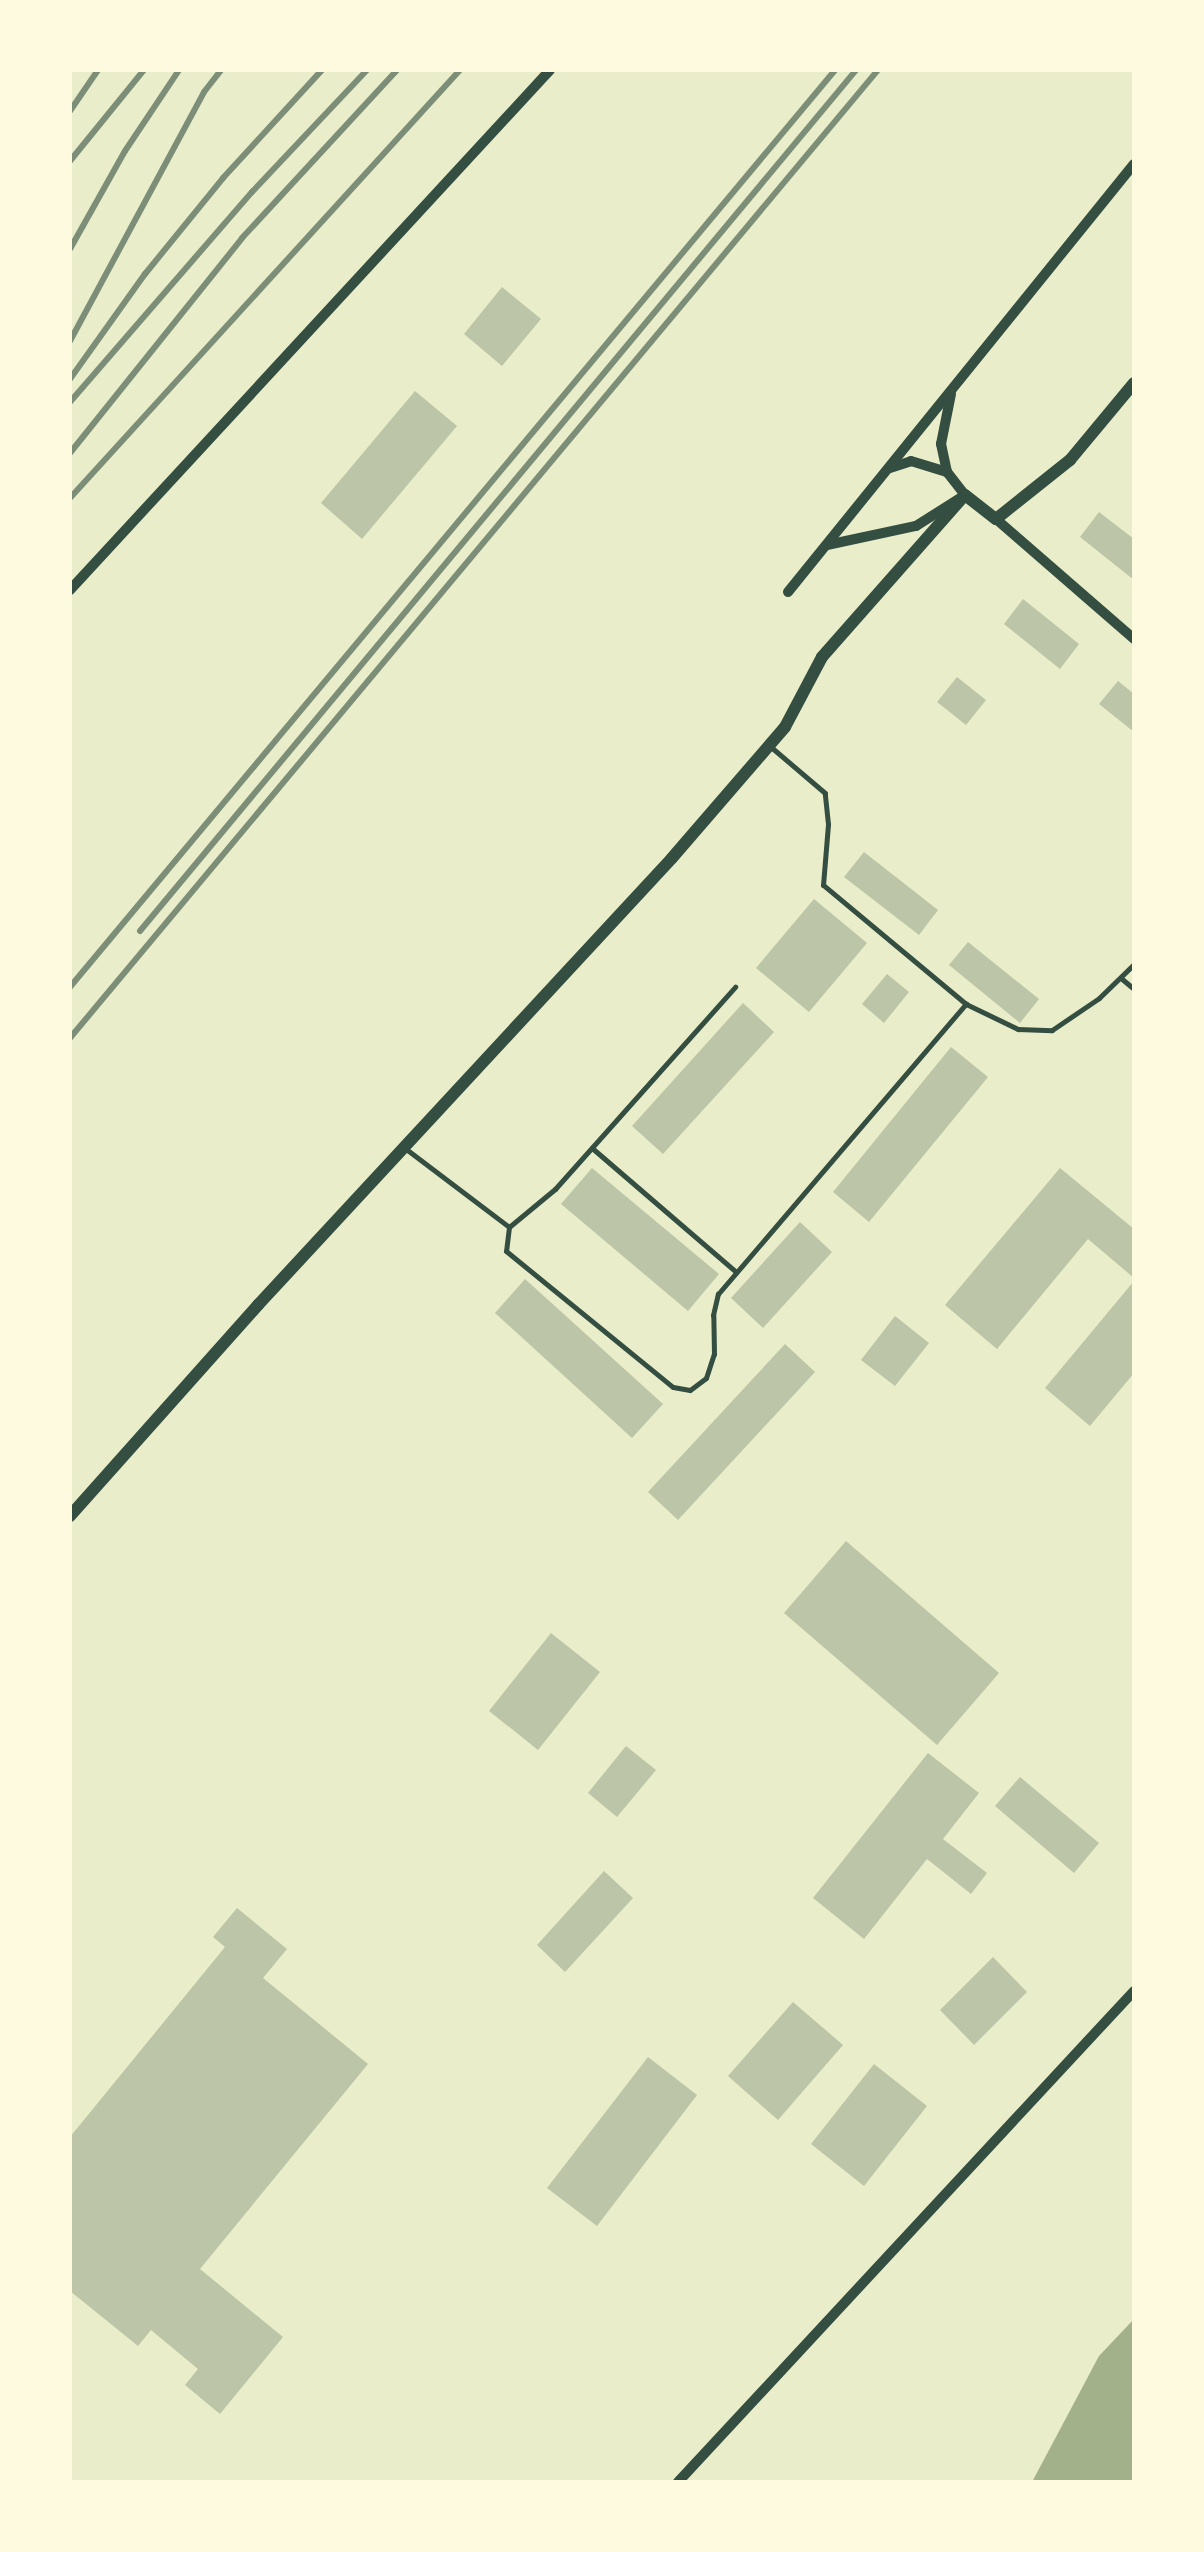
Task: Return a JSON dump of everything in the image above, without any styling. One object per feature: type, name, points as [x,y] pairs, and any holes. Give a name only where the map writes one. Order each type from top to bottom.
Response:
[{"type":"street","points":[[70,590],[385,255],[550,70]]},
{"type":"street","points":[[788,592],[1134,164]]},
{"type":"street","points":[[996,519],[1070,460],[1134,383]]},
{"type":"street","points":[[954,388],[941,444],[948,472],[964,496],[1134,639]]},
{"type":"street","points":[[889,468],[912,461],[948,472]]},
{"type":"street","points":[[826,546],[916,526],[964,496]]},
{"type":"street","points":[[70,1516],[672,858],[769,746],[798,687],[822,656],[964,496]]},
{"type":"street","points":[[678,2482],[1134,1992]]},
{"type":"lane","points":[[769,746],[825,792],[828,824],[823,886],[966,1004],[1018,1029],[1052,1030],[1122,979],[1134,964]]},
{"type":"lane","points":[[1122,979],[1134,988]]},
{"type":"lane","points":[[735,987],[555,1189],[509,1228],[506,1251],[673,1387],[690,1390],[706,1378],[714,1354],[713,1314],[718,1294],[966,1004]]},
{"type":"lane","points":[[404,1148],[509,1228]]},
{"type":"lane","points":[[592,1148],[736,1272]]},
{"type":"shaded area","points":[[1134,2319],[1134,2482],[1032,2482],[1099,2356]]},
{"type":"building","points":[[502,287],[541,319],[502,366],[464,334]]},
{"type":"building","points":[[415,391],[457,426],[362,539],[321,503]]},
{"type":"building","points":[[1099,512],[1134,539],[1134,580],[1080,537]]},
{"type":"building","points":[[1023,599],[1079,644],[1060,669],[1004,624]]},
{"type":"building","points":[[957,677],[986,700],[966,725],[937,702]]},
{"type":"building","points":[[1118,681],[1134,694],[1134,732],[1099,704]]},
{"type":"building","points":[[864,852],[938,910],[919,935],[844,877]]},
{"type":"building","points":[[814,899],[867,943],[809,1012],[756,968]]},
{"type":"building","points":[[968,942],[1039,999],[1020,1023],[949,965]]},
{"type":"building","points":[[887,974],[909,992],[884,1023],[862,1004]]},
{"type":"building","points":[[743,1003],[774,1032],[663,1154],[632,1126]]},
{"type":"building","points":[[951,1047],[988,1077],[869,1222],[833,1192]]},
{"type":"building","points":[[592,1168],[719,1274],[688,1311],[561,1204]]},
{"type":"building","points":[[1060,1168],[1134,1229],[1134,1278],[1088,1239],[997,1349],[945,1305]]},
{"type":"building","points":[[800,1222],[832,1252],[763,1328],[731,1298]]},
{"type":"building","points":[[525,1279],[663,1404],[632,1438],[495,1313]]},
{"type":"building","points":[[1134,1281],[1134,1373],[1090,1426],[1045,1388]]},
{"type":"building","points":[[895,1316],[929,1343],[895,1386],[861,1360]]},
{"type":"building","points":[[785,1344],[815,1372],[678,1520],[648,1492]]},
{"type":"building","points":[[846,1541],[999,1673],[937,1745],[784,1613]]},
{"type":"building","points":[[551,1633],[600,1672],[538,1750],[489,1711]]},
{"type":"building","points":[[626,1746],[656,1770],[617,1817],[588,1793]]},
{"type":"building","points":[[928,1753],[979,1793],[943,1839],[987,1873],[971,1894],[927,1859],[864,1939],[813,1898]]},
{"type":"building","points":[[1020,1777],[1099,1843],[1074,1873],[995,1806]]},
{"type":"building","points":[[604,1871],[633,1898],[565,1972],[537,1945]]},
{"type":"building","points":[[237,1908],[287,1949],[263,1978],[368,2064],[200,2269],[283,2337],[220,2414],[185,2385],[198,2369],[151,2330],[138,2346],[70,2291],[70,2137],[225,1947],[213,1937]]},
{"type":"building","points":[[993,1957],[1027,1992],[974,2045],[940,2010]]},
{"type":"building","points":[[793,2002],[843,2045],[778,2120],[728,2076]]},
{"type":"building","points":[[648,2057],[697,2095],[597,2226],[547,2188]]},
{"type":"building","points":[[874,2064],[927,2106],[864,2186],[811,2144]]},
{"type":"railway","points":[[70,111],[98,70]]},
{"type":"railway","points":[[70,161],[144,70]]},
{"type":"railway","points":[[70,249],[125,151],[179,70]]},
{"type":"railway","points":[[70,341],[204,92],[221,70]]},
{"type":"railway","points":[[70,379],[145,274],[223,178],[322,70]]},
{"type":"railway","points":[[70,402],[252,192],[367,70]]},
{"type":"railway","points":[[70,453],[242,238],[397,70]]},
{"type":"railway","points":[[70,498],[460,70]]},
{"type":"railway","points":[[70,987],[835,70]]},
{"type":"railway","points":[[140,931],[856,70]]},
{"type":"railway","points":[[70,1038],[878,70]]}]
